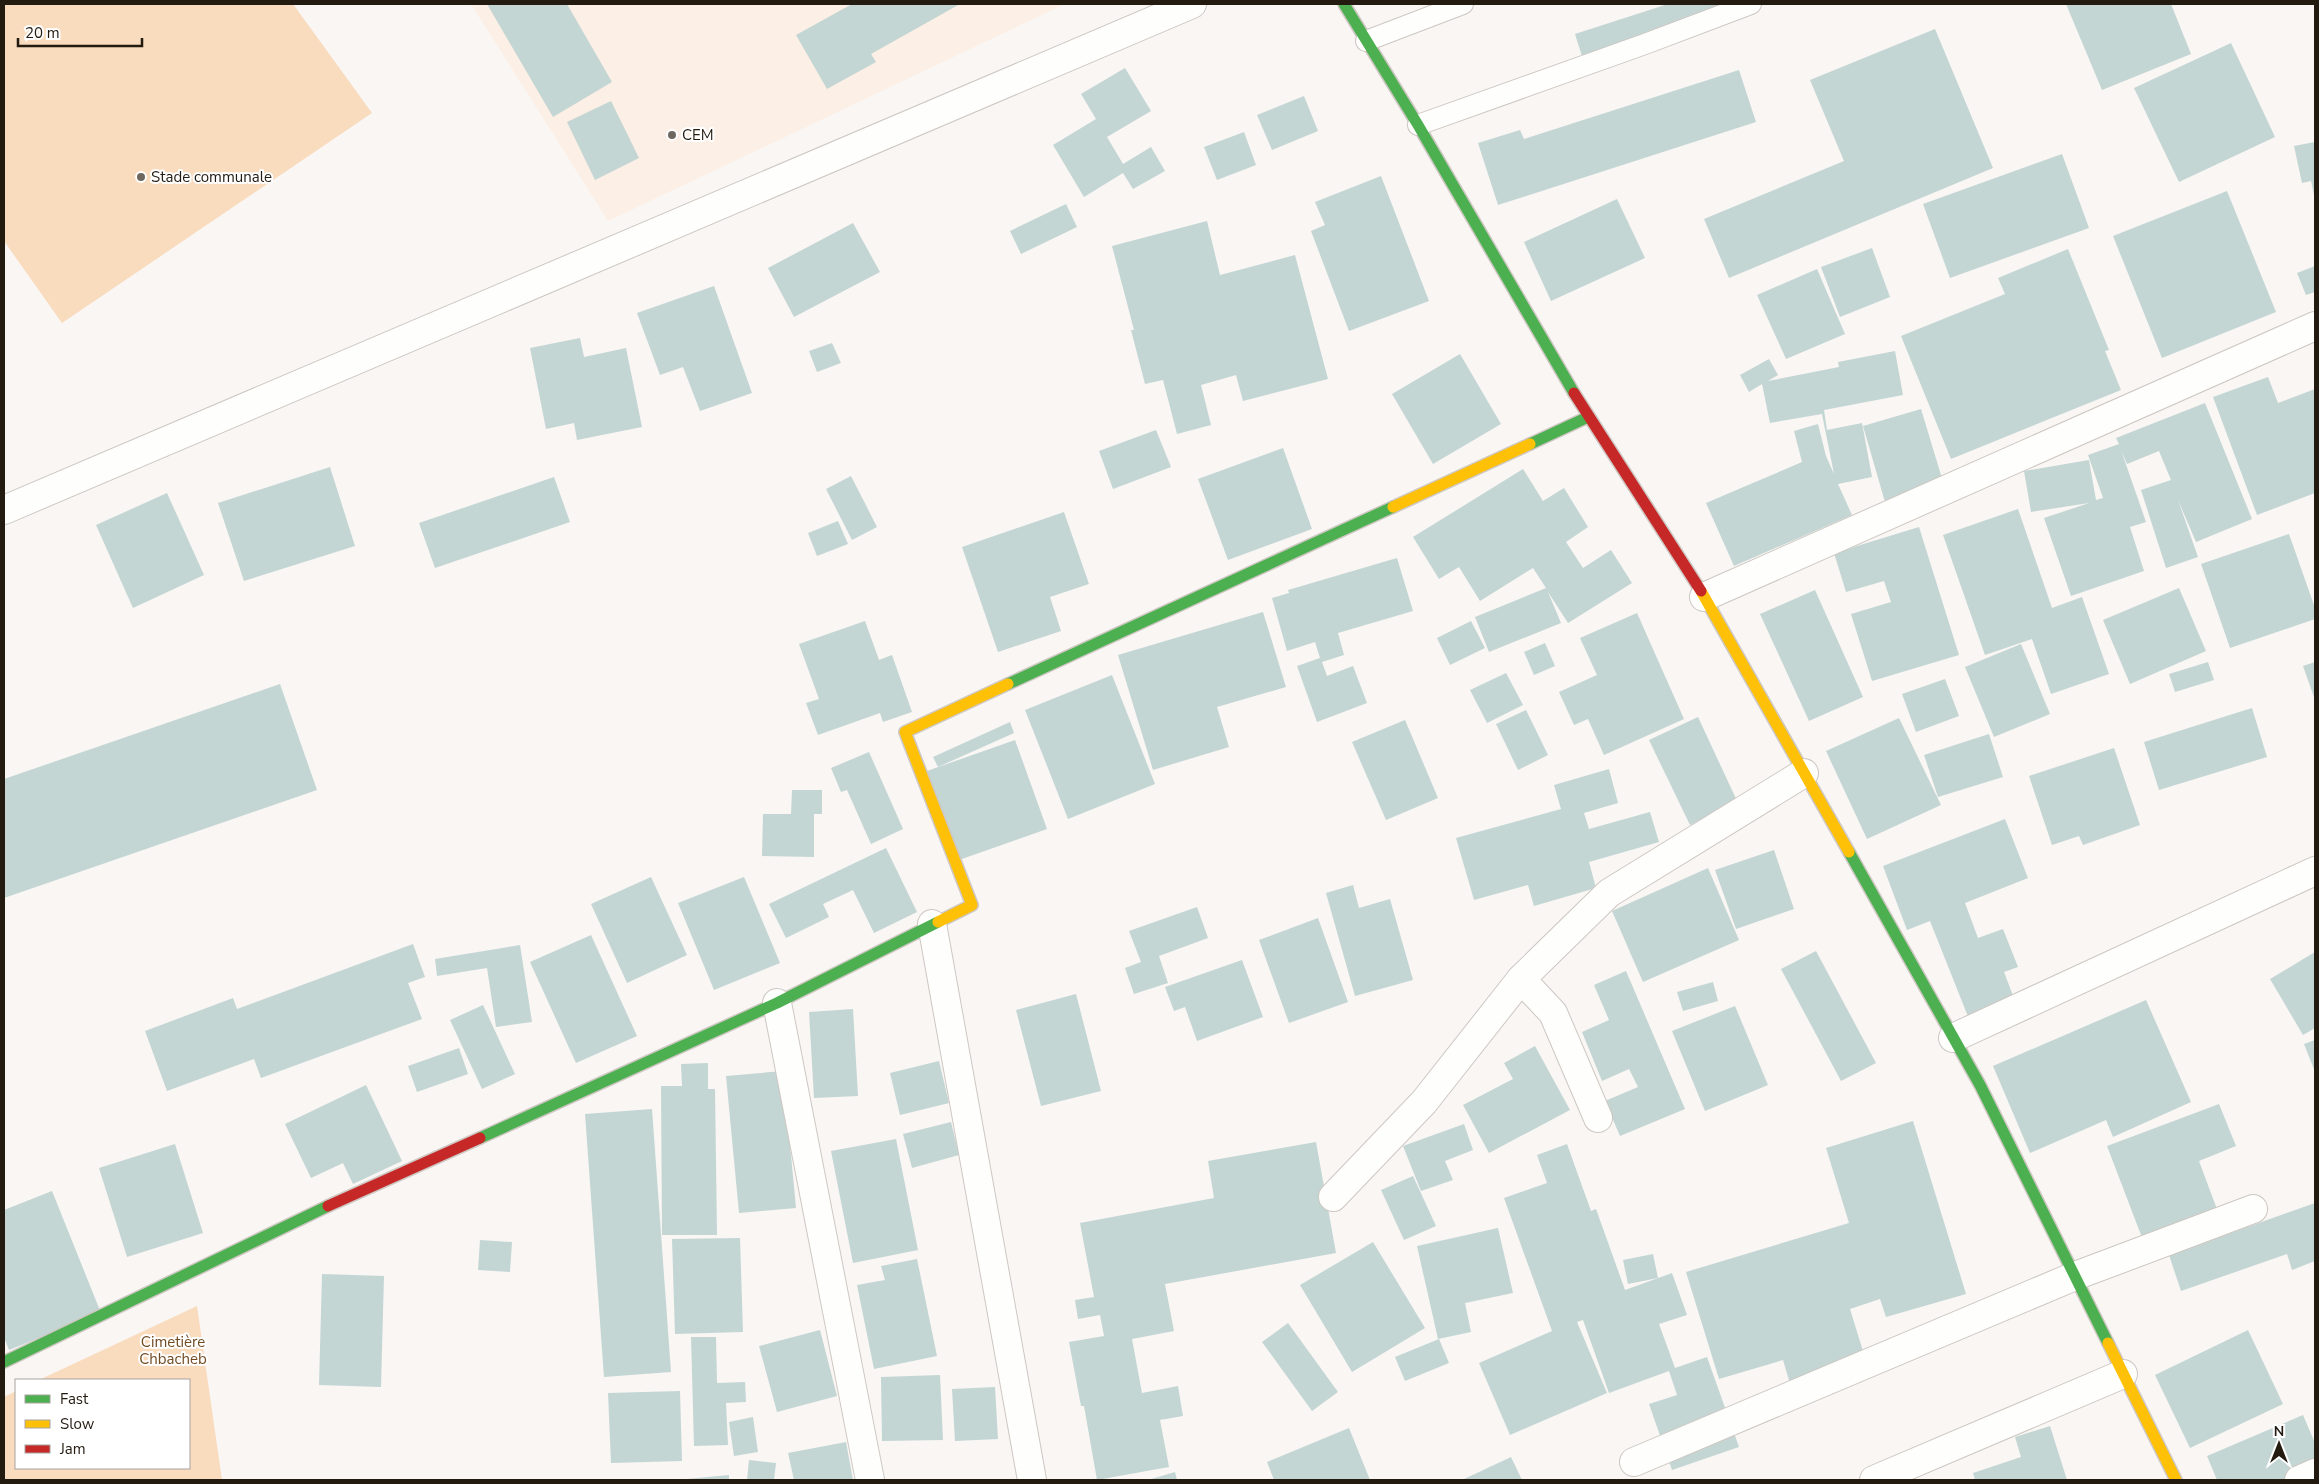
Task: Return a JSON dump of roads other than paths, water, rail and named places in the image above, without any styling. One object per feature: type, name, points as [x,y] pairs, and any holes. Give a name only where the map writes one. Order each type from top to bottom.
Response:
[{"type":"street","points":[[4,510],[1192,4]]},
{"type":"street","points":[[1344,4],[1418,125],[1588,417],[1687,566],[1980,1085],[2176,1480]]},
{"type":"street","points":[[1704,597],[2315,326]]},
{"type":"street","points":[[4,1362],[292,1223],[777,1003],[972,905],[904,732],[1588,417]]},
{"type":"street","points":[[1333,1197],[1424,1102],[1522,979],[1609,893],[1804,773]]},
{"type":"street","points":[[1953,1038],[2315,871]]},
{"type":"street","points":[[932,924],[1032,1480]]},
{"type":"street","points":[[1522,979],[1553,1013],[1598,1118]]},
{"type":"street","points":[[777,1003],[870,1480]]},
{"type":"street","points":[[1634,1462],[2075,1276],[2253,1209]]},
{"type":"street","points":[[1874,1480],[2124,1374]]},
{"type":"street","points":[[2300,1480],[2315,1473]]},
{"type":"lane","points":[[1366,41],[1462,4]]},
{"type":"lane","points":[[1418,125],[1751,4]]},
{"type":"place","name":"CEM","points":[[672,135]]},
{"type":"place","name":"Stade communale","points":[[141,177]]},
{"type":"park label","name":"Cimetière Chbacheb","points":[[173,1350]]}]
